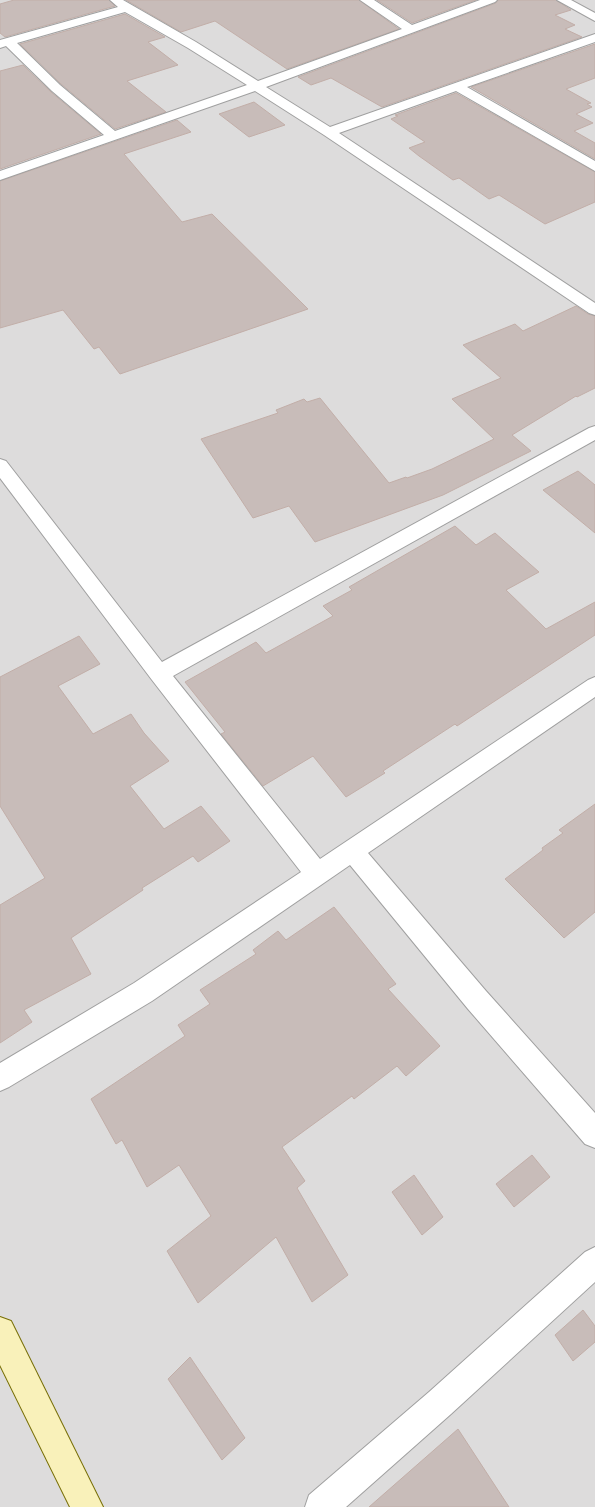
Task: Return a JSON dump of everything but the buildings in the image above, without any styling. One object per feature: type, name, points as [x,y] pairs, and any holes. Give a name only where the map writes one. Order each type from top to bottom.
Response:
[{"type":"street","points":[[116,0],[126,8],[192,45],[329,132],[595,310]]},
{"type":"street","points":[[366,0],[411,30]]},
{"type":"street","points":[[0,176],[257,86],[491,0]]},
{"type":"street","points":[[563,0],[595,18]]},
{"type":"street","points":[[4,43],[126,8]]},
{"type":"street","points":[[329,132],[595,38]]},
{"type":"street","points":[[4,43],[114,136]]},
{"type":"street","points":[[458,87],[595,167]]},
{"type":"street","points":[[159,674],[452,509],[595,432]]},
{"type":"street","points":[[0,465],[159,674],[318,874]]},
{"type":"street","points":[[0,1078],[143,992],[353,852],[595,686]]},
{"type":"street","points":[[353,852],[477,1000],[595,1134]]},
{"type":"street","points":[[321,1507],[434,1408],[595,1262]]},
{"type":"street","points":[[0,1332],[87,1507]]},
{"type":"shaded area","points":[[0,0],[595,0],[595,1507],[0,1507]]}]
